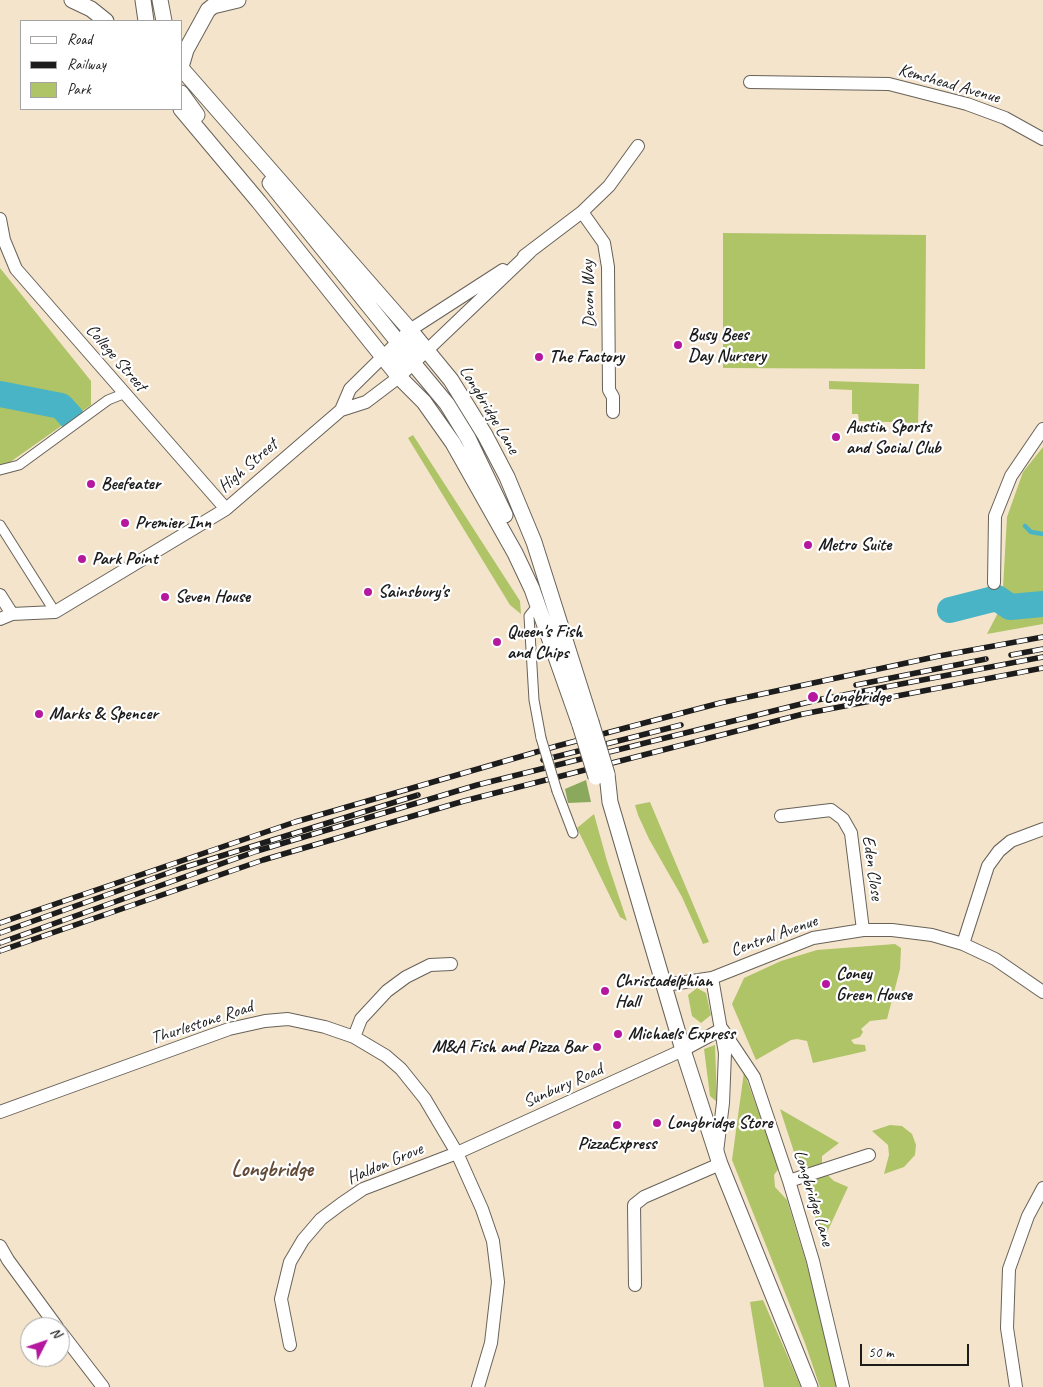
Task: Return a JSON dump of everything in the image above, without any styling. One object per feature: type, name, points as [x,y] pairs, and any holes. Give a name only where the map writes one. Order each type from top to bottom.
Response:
[{"type":"street","points":[[72,0],[91,9],[105,20]]},
{"type":"street","points":[[142,0],[146,20]]},
{"type":"street","points":[[160,0],[164,20]]},
{"type":"street","name":"Longbridge Lane","points":[[182,64],[186,50],[208,10],[213,6],[238,0]]},
{"type":"street","name":"Longbridge Lane","points":[[182,68],[427,351],[456,388],[485,435],[507,477],[554,600],[586,724],[683,1050],[718,1158],[810,1387]]},
{"type":"street","name":"Kemshead Avenue","points":[[750,82],[889,84],[967,104],[1005,118],[1043,139]]},
{"type":"street","name":"Longbridge Lane","points":[[182,94],[259,202]]},
{"type":"street","name":"Longbridge Lane","points":[[214,105],[230,134],[398,342]]},
{"type":"street","name":"Longbridge Lane","points":[[181,110],[259,202],[399,377],[424,402],[453,443],[515,553],[540,608],[586,724]]},
{"type":"street","points":[[414,363],[410,330],[530,252],[582,212],[609,186],[638,146]]},
{"type":"street","name":"Devon Way","points":[[582,212],[604,243],[608,267],[609,390],[612,396],[613,412]]},
{"type":"street","name":"College Street","points":[[0,219],[4,240],[16,269],[226,509]]},
{"type":"street","points":[[427,351],[530,252]]},
{"type":"street","name":"High Street","points":[[341,410],[350,389],[382,355],[410,330]]},
{"type":"street","points":[[398,342],[399,377]]},
{"type":"street","name":"High Street","points":[[0,619],[12,614],[55,612],[226,509],[341,410],[366,402],[399,377],[427,351]]},
{"type":"street","name":"Longbridge Lane","points":[[414,363],[447,404],[468,438],[521,549],[532,589]]},
{"type":"street","points":[[0,470],[19,465],[108,400],[124,394]]},
{"type":"street","points":[[994,584],[994,516],[1011,476],[1043,429]]},
{"type":"street","points":[[0,525],[55,612]]},
{"type":"street","points":[[0,595],[12,614]]},
{"type":"street","points":[[540,608],[533,611],[529,616],[533,691],[541,738],[557,791],[573,833]]},
{"type":"street","name":"Eden Close","points":[[781,816],[831,810],[843,819],[851,833],[863,930]]},
{"type":"street","points":[[963,944],[988,866],[999,851],[1011,841],[1043,830]]},
{"type":"street","name":"Central Avenue","points":[[712,978],[813,938],[863,930],[932,934],[963,944],[995,959],[1043,992]]},
{"type":"street","points":[[354,1037],[362,1019],[387,991],[406,977],[430,966],[451,964]]},
{"type":"street","points":[[665,985],[712,978]]},
{"type":"street","name":"Longbridge Lane","points":[[712,978],[725,1053],[724,1099],[718,1158]]},
{"type":"street","name":"Thurlestone Road","points":[[0,1112],[229,1028],[288,1019],[326,1027],[354,1037],[386,1056],[401,1069],[425,1099],[457,1153],[482,1209],[493,1242],[498,1282],[491,1343],[478,1387]]},
{"type":"street","points":[[683,1050],[722,1029]]},
{"type":"street","name":"Longbridge Lane","points":[[722,1029],[754,1077],[789,1181],[813,1261],[843,1387]]},
{"type":"street","name":"Sunbury Road","points":[[457,1153],[683,1050]]},
{"type":"street","name":"Haldon Grove","points":[[290,1345],[281,1299],[285,1278],[290,1262],[303,1240],[321,1219],[363,1189],[457,1153]]},
{"type":"street","points":[[789,1181],[869,1155]]},
{"type":"street","points":[[635,1285],[634,1205],[644,1197],[718,1158]]},
{"type":"street","points":[[1016,1387],[1007,1328],[1009,1269],[1028,1216],[1043,1188]]},
{"type":"street","points":[[0,1246],[50,1317]]},
{"type":"street","points":[[70,1344],[103,1387]]},
{"type":"green space","points":[[723,233],[926,235],[925,369],[723,368]]},
{"type":"green space","points":[[0,268],[91,381],[91,405],[6,465],[0,466]]},
{"type":"green space","points":[[829,381],[919,384],[918,423],[859,421],[858,414],[852,414],[852,390],[829,389]]},
{"type":"green space","points":[[413,435],[520,601],[521,614],[510,605],[408,438]]},
{"type":"green space","points":[[1043,447],[1043,624],[987,634],[1002,605],[1007,517],[1023,472]]},
{"type":"green space","points":[[586,780],[591,802],[568,803],[565,789]]},
{"type":"green space","points":[[650,802],[709,942],[703,944],[682,897],[649,839],[638,815],[635,805]]},
{"type":"green space","points":[[594,814],[627,921],[620,917],[577,828]]},
{"type":"green space","points":[[895,944],[901,948],[900,969],[887,1019],[870,1021],[861,1029],[863,1032],[860,1037],[851,1040],[854,1044],[865,1045],[866,1051],[813,1063],[807,1041],[797,1039],[791,1040],[756,1060],[732,1004],[744,978],[781,961],[817,950]]},
{"type":"green space","points":[[697,988],[706,993],[711,1015],[701,1023],[692,1016],[688,995]]},
{"type":"green space","points":[[715,1045],[717,1102],[710,1096],[704,1049]]},
{"type":"green space","points":[[744,1072],[779,1168],[774,1175],[775,1187],[787,1200],[809,1272],[837,1387],[820,1387],[805,1343],[732,1160]]},
{"type":"green space","points":[[780,1109],[839,1143],[822,1156],[822,1170],[834,1181],[848,1187],[823,1241]]},
{"type":"green space","points":[[890,1125],[902,1126],[912,1134],[916,1145],[915,1155],[904,1167],[884,1174],[889,1155],[888,1145],[872,1131]]},
{"type":"green space","points":[[763,1300],[801,1387],[764,1387],[750,1302]]},
{"type":"waterway","points":[[0,394],[61,406],[71,417]]},
{"type":"waterway","points":[[1025,526],[1031,532],[1043,534]]},
{"type":"waterway","points":[[950,610],[997,598],[1010,607],[1043,604]]},
{"type":"railway","points":[[0,923],[295,822],[557,746],[720,703],[939,656],[1043,637]]},
{"type":"railway","points":[[1011,655],[1043,649]]},
{"type":"railway","points":[[0,943],[257,851],[477,785],[817,700],[1043,657]]},
{"type":"railway","points":[[856,685],[986,659]]},
{"type":"railway","points":[[0,951],[263,860],[464,801],[803,714],[1043,668]]},
{"type":"railway","points":[[543,760],[681,725]]},
{"type":"railway","points":[[0,933],[182,868],[418,795]]},
{"type":"place","name":"Busy Bees Day Nursery","points":[[678,345]]},
{"type":"place","name":"The Factory","points":[[539,357]]},
{"type":"place","name":"Austin Sports and Social Club","points":[[836,437]]},
{"type":"place","name":"Beefeater","points":[[91,484]]},
{"type":"place","name":"Premier Inn","points":[[125,523]]},
{"type":"place","name":"Metro Suite","points":[[808,545]]},
{"type":"place","name":"Park Point","points":[[82,559]]},
{"type":"place","name":"Sainsbury's","points":[[368,592]]},
{"type":"place","name":"Seven House","points":[[165,597]]},
{"type":"place","name":"Queen's Fish and Chips","points":[[497,642]]},
{"type":"place","name":"Longbridge","points":[[813,697]]},
{"type":"place","name":"Marks & Spencer","points":[[39,714]]},
{"type":"place","name":"Coney Green House","points":[[826,984]]},
{"type":"place","name":"Christadelphian Hall","points":[[605,991]]},
{"type":"place","name":"Michaels Express","points":[[618,1034]]},
{"type":"place","name":"M&A Fish and Pizza Bar","points":[[597,1047]]},
{"type":"place","name":"Longbridge Store","points":[[657,1123]]},
{"type":"place","name":"PizzaExpress","points":[[617,1125]]},
{"type":"district","name":"Longbridge","points":[[272,1170]]}]
